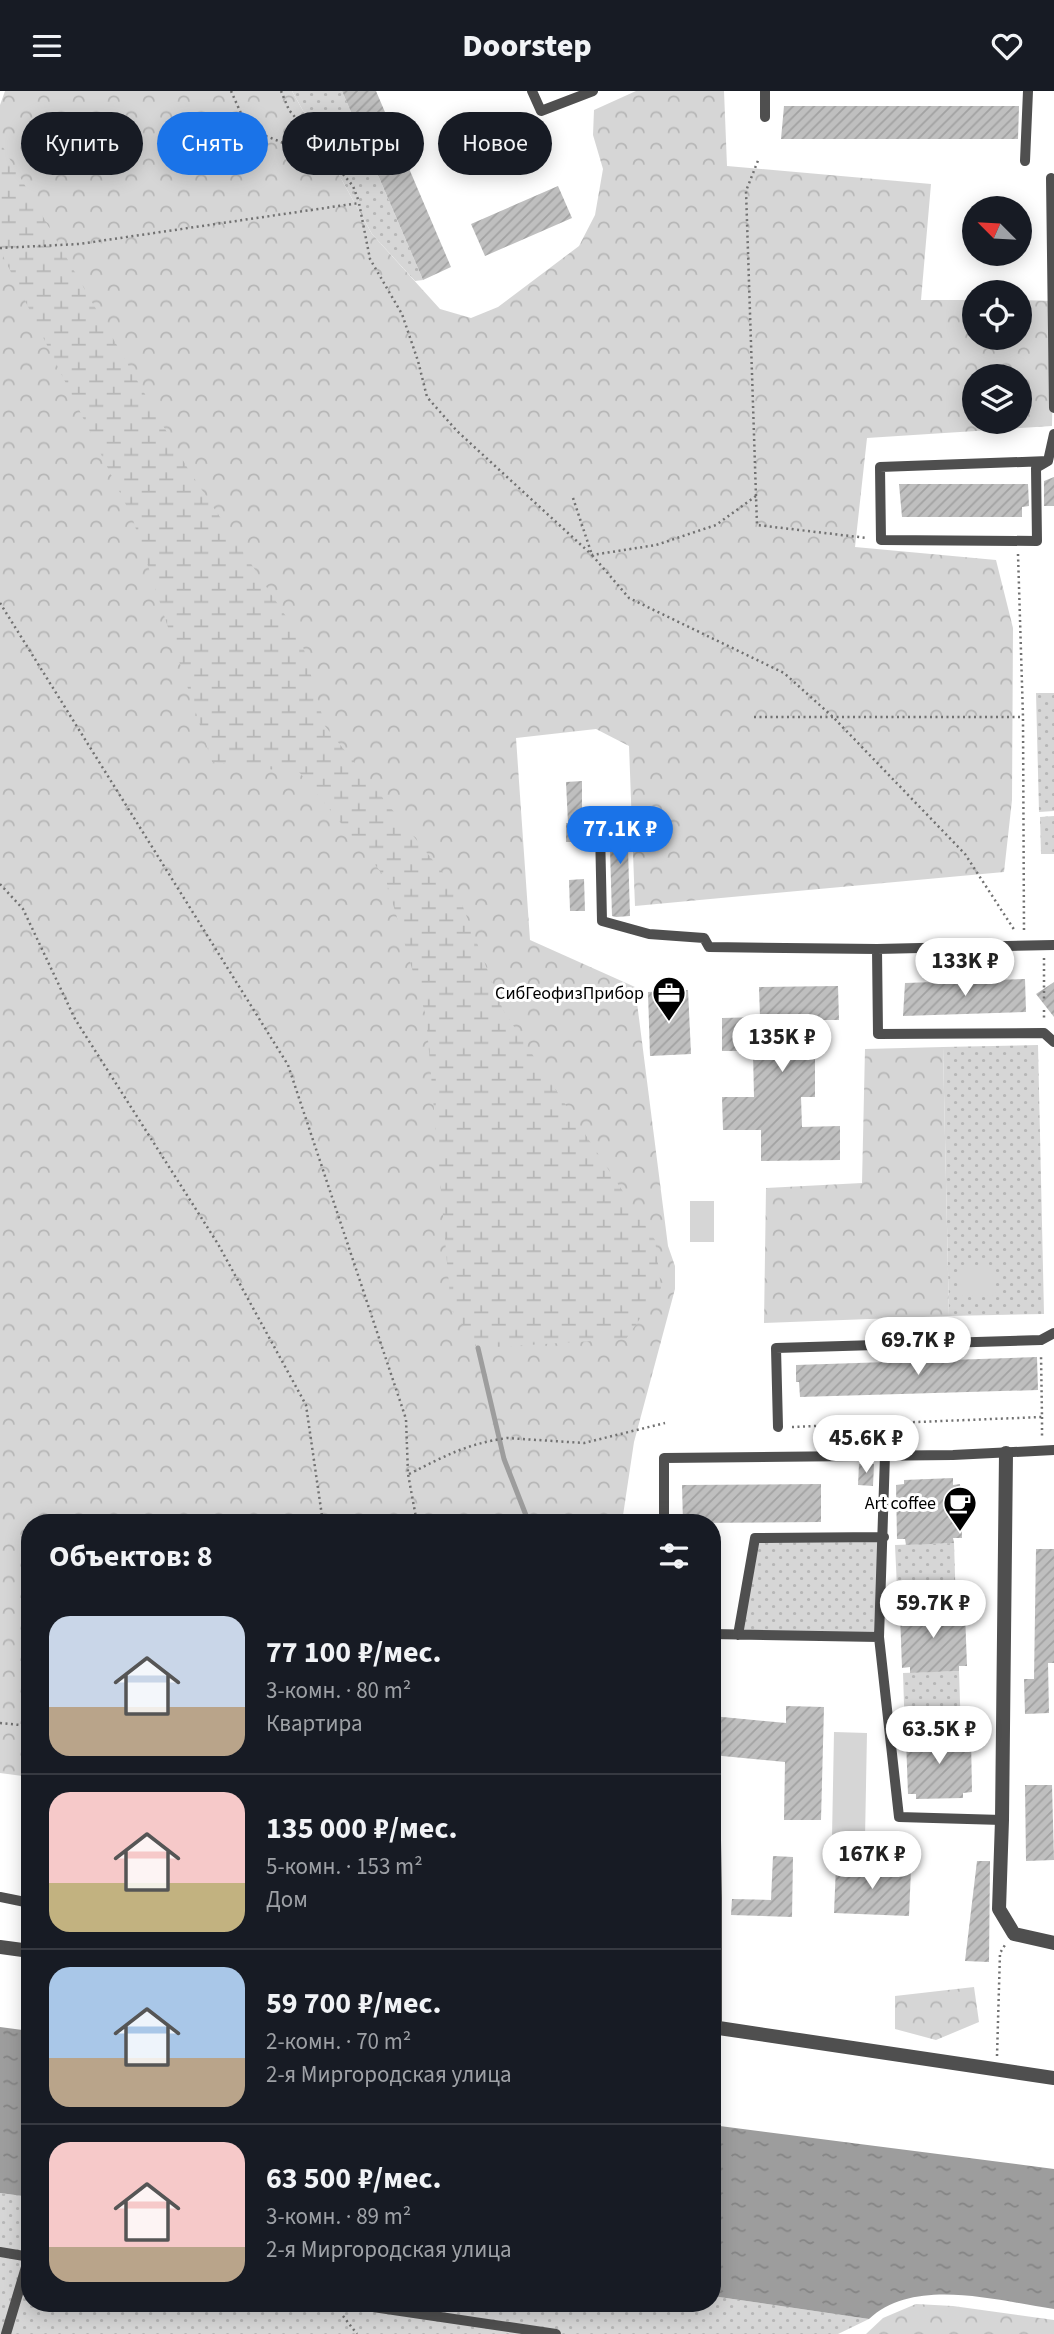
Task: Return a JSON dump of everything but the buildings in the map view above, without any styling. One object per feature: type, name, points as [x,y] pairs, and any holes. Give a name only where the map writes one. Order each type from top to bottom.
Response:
[{"type":"street","points":[[1006,1453],[999,1909],[1014,1934],[1054,1943]]},
{"type":"street","points":[[0,1947],[21,1950]]},
{"type":"street","points":[[721,2022],[1054,2078]]},
{"type":"lane","points":[[532,91],[541,111],[576,94],[593,91]]},
{"type":"lane","points":[[765,91],[765,117]]},
{"type":"lane","points":[[1025,161],[1028,91]]},
{"type":"lane","points":[[1051,178],[1054,408]]},
{"type":"lane","points":[[1048,461],[880,467],[881,540],[1037,541],[1036,468],[1048,461],[1054,434]]},
{"type":"lane","points":[[600,830],[602,921],[649,934],[704,938],[709,947],[877,949],[1049,945]]},
{"type":"lane","points":[[877,949],[878,1034],[1044,1033],[1054,1042]]},
{"type":"lane","points":[[778,1427],[776,1348],[1041,1340],[1054,1333]]},
{"type":"lane","points":[[664,1514],[664,1458],[1048,1451]]},
{"type":"lane","points":[[885,1455],[879,1637],[899,1817],[1002,1820]]},
{"type":"lane","points":[[738,1635],[755,1538],[884,1537]]},
{"type":"lane","points":[[721,1634],[879,1637]]},
{"type":"lane","points":[[0,1897],[21,1901]]},
{"type":"lane","points":[[0,2252],[21,2256]]},
{"type":"lane","points":[[6,2334],[21,2284]]},
{"type":"lane","points":[[376,2312],[556,2334]]},
{"type":"path","points":[[231,91],[248,129],[282,142]]},
{"type":"path","points":[[281,91],[291,112]]},
{"type":"path","points":[[760,158],[746,191],[757,525],[881,540]]},
{"type":"path","points":[[343,175],[353,186],[359,203],[370,259],[402,314],[427,397],[457,431],[592,555],[629,598],[784,673],[833,717],[965,854],[1024,946]]},
{"type":"path","points":[[0,248],[79,244],[359,203]]},
{"type":"path","points":[[592,555],[656,545],[716,525],[756,496]]},
{"type":"path","points":[[573,498],[592,555]]},
{"type":"path","points":[[1018,541],[1023,717],[1024,946]]},
{"type":"path","points":[[0,603],[288,1065],[406,1419],[408,1474],[415,1514]]},
{"type":"path","points":[[754,717],[1023,717]]},
{"type":"path","points":[[0,884],[23,909],[75,1019],[218,1244],[306,1405],[322,1514]]},
{"type":"path","points":[[1044,1000],[1049,945]]},
{"type":"path","points":[[1041,1340],[1042,1417],[1048,1451]]},
{"type":"path","points":[[778,1427],[1042,1417]]},
{"type":"path","points":[[408,1474],[464,1446],[494,1440],[506,1438],[583,1443],[665,1423]]},
{"type":"path","points":[[0,1723],[21,1725]]},
{"type":"path","points":[[997,2070],[1000,1953],[1014,1934]]},
{"type":"path","points":[[345,2312],[357,2334]]},
{"type":"green space","points":[[5,91],[292,91],[304,112],[282,112],[282,175],[339,175],[372,234],[440,309],[471,318],[498,307],[579,246],[595,215],[603,169],[593,135],[594,110],[636,91],[724,91],[727,166],[931,184],[921,300],[962,300],[962,350],[1032,350],[1032,300],[1054,301],[1052,426],[1032,427],[1032,364],[962,364],[962,432],[867,438],[855,547],[996,560],[1013,628],[1012,800],[1004,872],[635,906],[629,746],[596,729],[516,738],[530,940],[635,987],[668,1246],[675,1266],[675,1289],[634,1442],[623,1514],[21,1514],[21,1776],[0,1773],[0,105]]},
{"type":"green space","points":[[292,91],[342,91],[351,112],[304,112]]},
{"type":"green space","points":[[0,142],[188,469],[301,639],[325,726],[456,889],[503,1010],[655,1240],[661,1288],[626,1339],[478,1348],[451,1309],[426,1016],[385,877],[300,773],[212,762],[132,517],[0,250]]},
{"type":"green space","points":[[339,175],[378,175],[423,280],[415,281],[372,234]]},
{"type":"green space","points":[[1036,693],[1054,693],[1054,811],[1039,812]]},
{"type":"green space","points":[[1054,816],[1054,854],[1041,854],[1040,817]]},
{"type":"green space","points":[[1038,1045],[1044,1314],[949,1316],[943,1047]]},
{"type":"green space","points":[[943,1047],[949,1316],[764,1323],[766,1188],[862,1183],[865,1049]]},
{"type":"green space","points":[[690,1201],[714,1201],[714,1242],[690,1242]]},
{"type":"green space","points":[[960,1265],[996,1265],[995,1295],[960,1296]]},
{"type":"green space","points":[[884,1537],[879,1637],[738,1635],[755,1538]]},
{"type":"green space","points":[[954,1543],[956,1606],[898,1609],[895,1545]]},
{"type":"green space","points":[[959,1671],[961,1733],[905,1735],[903,1673]]},
{"type":"green space","points":[[834,1732],[867,1733],[865,1838],[832,1838]]},
{"type":"green space","points":[[974,1987],[979,2022],[936,2040],[895,2029],[895,1996]]},
{"type":"green space","points":[[0,2193],[21,2196],[21,2312],[721,2312],[721,2297],[869,2319],[838,2334],[0,2334]]},
{"type":"green space","points":[[916,2304],[953,2306],[1054,2320],[1054,2334],[866,2334],[883,2318]]},
{"type":"water","points":[[0,2027],[21,2030],[21,2196],[0,2193]]},
{"type":"water","points":[[721,2126],[1054,2169],[1054,2309],[983,2297],[933,2295],[909,2298],[888,2306],[869,2319],[721,2297]]},
{"type":"waterway","points":[[478,1348],[504,1459],[525,1514]]},
{"type":"place","name":"СибГеофизПрибор","points":[[669,1023]]},
{"type":"place","name":"Art coffee","points":[[960,1533]]}]
